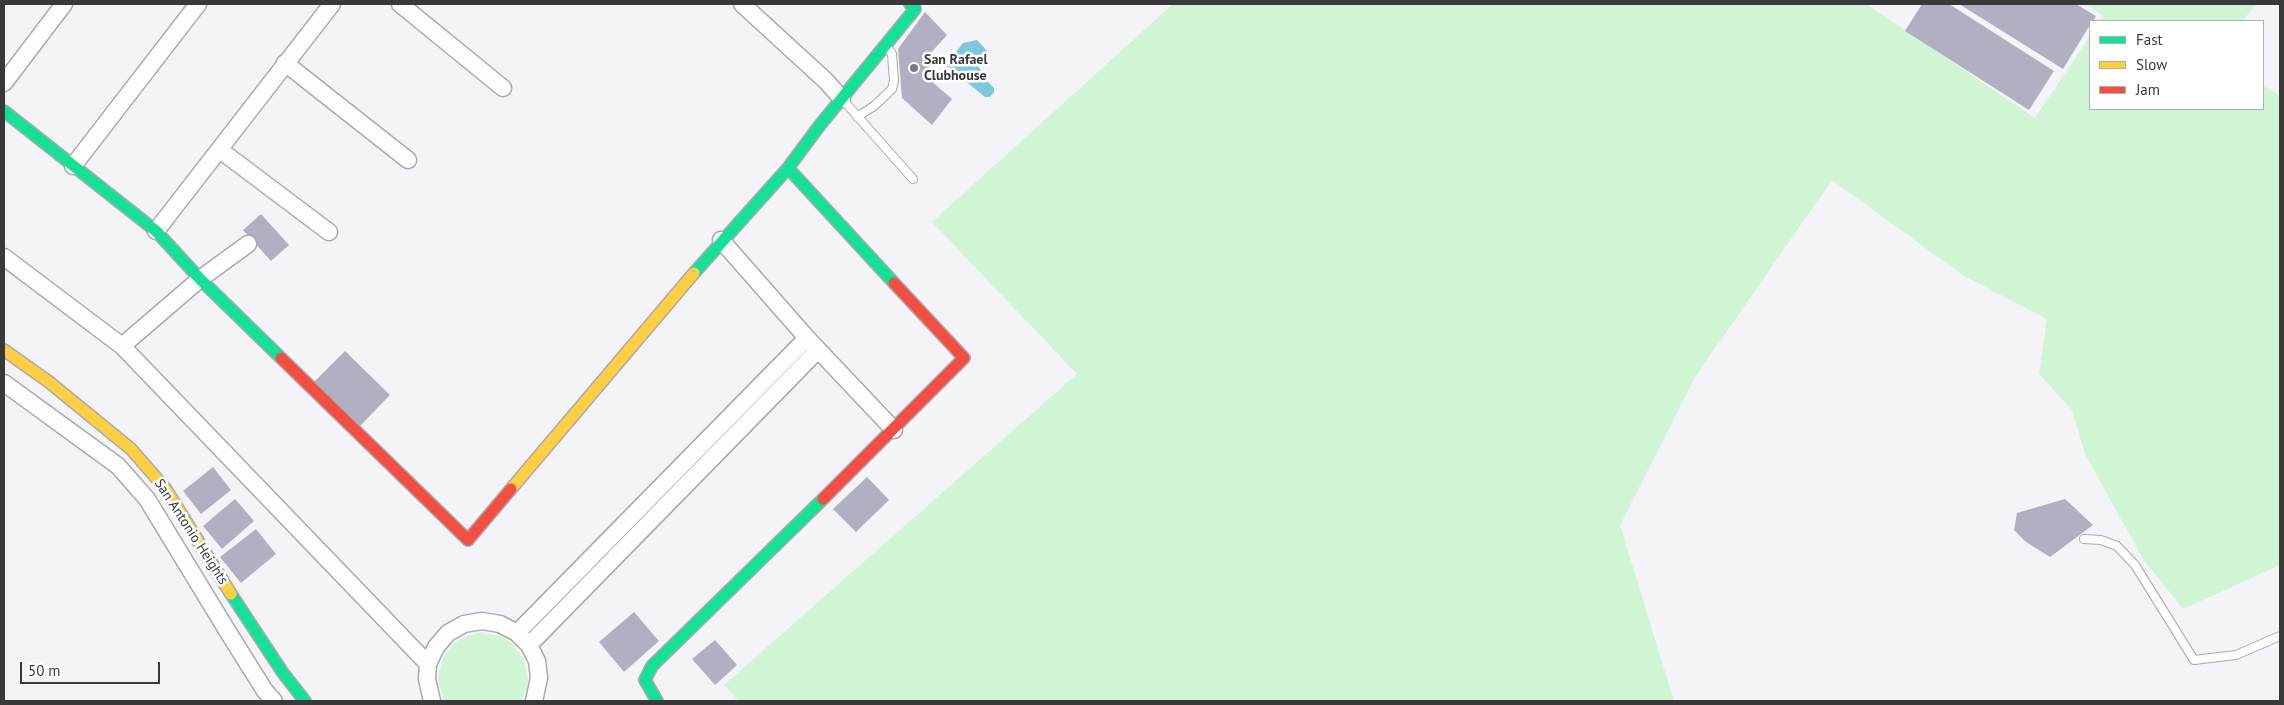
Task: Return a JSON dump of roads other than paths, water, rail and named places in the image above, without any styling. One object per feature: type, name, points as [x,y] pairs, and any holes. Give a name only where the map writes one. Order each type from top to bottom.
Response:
[{"type":"street","points":[[4,83],[64,4]]},
{"type":"street","points":[[73,166],[198,4]]},
{"type":"street","points":[[156,231],[332,4]]},
{"type":"street","points":[[400,4],[503,88]]},
{"type":"street","points":[[742,4],[826,81],[842,99]]},
{"type":"street","points":[[4,112],[156,231],[200,279],[468,540],[721,240],[788,168],[915,9],[910,4]]},
{"type":"street","points":[[285,63],[408,160]]},
{"type":"street","points":[[220,150],[328,232]]},
{"type":"street","points":[[657,701],[645,680],[652,666],[894,430],[964,358],[788,168]]},
{"type":"street","points":[[721,240],[813,344],[894,430]]},
{"type":"street","points":[[122,346],[200,279],[248,244]]},
{"type":"street","points":[[4,257],[122,346],[428,664]]},
{"type":"street","points":[[517,633],[813,344]]},
{"type":"street","points":[[529,645],[813,344]]},
{"type":"street","name":"San Antonio Heights","points":[[4,350],[49,382],[131,448],[160,482],[248,621],[283,673],[305,701]]},
{"type":"street","name":"San Antonio Heights","points":[[4,383],[118,466],[147,499],[265,691],[274,701]]},
{"type":"street","points":[[432,701],[427,679],[428,664],[436,647],[448,633],[464,624],[482,621],[500,624],[517,633],[529,645],[537,661],[540,678],[534,701]]},
{"type":"lane","points":[[857,117],[874,106],[892,89],[894,81],[892,54],[884,46]]},
{"type":"lane","points":[[842,99],[913,179]]},
{"type":"lane","points":[[2084,539],[2100,540],[2117,546],[2135,565],[2194,660],[2236,655],[2280,636]]},
{"type":"water","points":[[977,40],[987,51],[977,63],[984,78],[994,88],[994,92],[990,97],[985,97],[946,65],[963,43]]},
{"type":"place","name":"San Rafael Clubhouse","points":[[914,68]]}]
